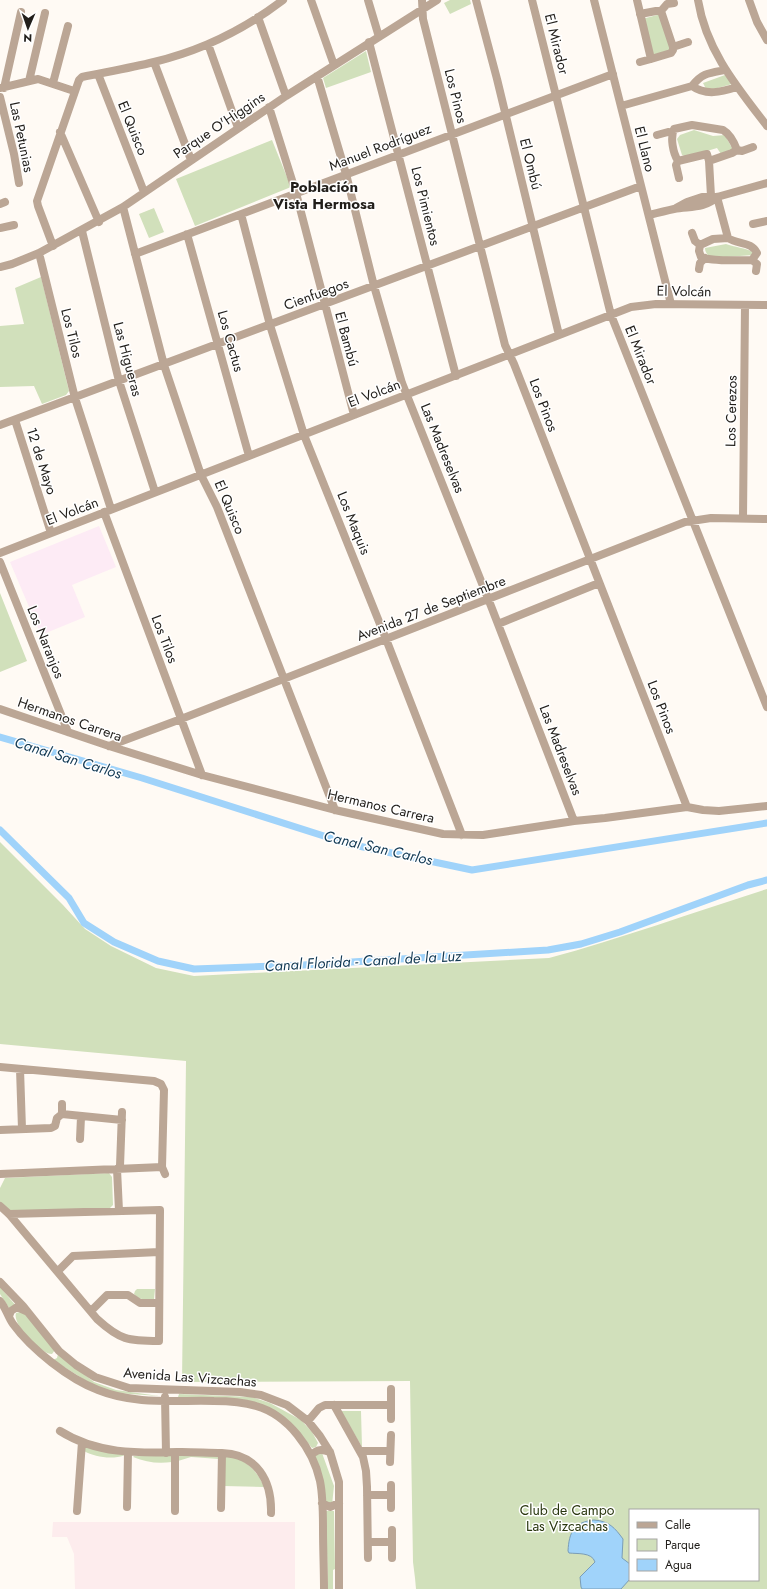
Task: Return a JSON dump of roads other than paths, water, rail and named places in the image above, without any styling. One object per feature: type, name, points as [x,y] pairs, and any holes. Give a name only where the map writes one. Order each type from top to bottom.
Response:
[{"type":"street","points":[[53,246],[37,203],[79,80],[82,77],[154,62],[208,44],[258,17],[283,0]]},
{"type":"street","points":[[311,0],[334,65]]},
{"type":"street","points":[[368,0],[379,37]]},
{"type":"street","name":"Los Pinos","points":[[422,0],[423,19],[505,345],[687,807]]},
{"type":"street","name":"Parque O'Higgins","points":[[0,267],[12,264],[39,253],[99,222],[286,96],[437,0]]},
{"type":"street","name":"El Ombú","points":[[476,0],[559,335]]},
{"type":"street","name":"El Mirador","points":[[532,0],[611,315],[767,707]]},
{"type":"street","name":"El Llano","points":[[594,0],[671,304]]},
{"type":"street","points":[[636,0],[651,59]]},
{"type":"street","points":[[698,0],[706,32],[714,50],[725,70],[767,126]]},
{"type":"street","points":[[750,0],[757,22],[767,40]]},
{"type":"street","points":[[661,11],[667,4],[674,3]]},
{"type":"street","points":[[640,14],[656,10],[661,11]]},
{"type":"street","points":[[640,62],[671,53],[673,50],[661,11]]},
{"type":"street","points":[[2,88],[21,12]]},
{"type":"street","points":[[29,80],[45,13]]},
{"type":"street","points":[[258,17],[286,96]]},
{"type":"street","points":[[53,84],[68,26]]},
{"type":"street","name":"Los Pimientos","points":[[369,42],[456,376]]},
{"type":"street","points":[[672,47],[688,42]]},
{"type":"street","points":[[208,44],[238,128]]},
{"type":"street","points":[[154,62],[191,160]]},
{"type":"street","points":[[621,106],[692,86],[699,77],[709,73],[725,70]]},
{"type":"street","name":"El Quisco","points":[[98,74],[144,192]]},
{"type":"street","name":"Manuel Rodríguez","points":[[135,254],[613,74]]},
{"type":"street","name":"Las Madreselvas","points":[[317,76],[346,174],[374,286],[402,383],[498,624],[574,821]]},
{"type":"street","points":[[2,88],[29,80],[43,80],[74,91]]},
{"type":"street","points":[[692,86],[705,93],[737,87]]},
{"type":"street","name":"Las Petunias","points":[[0,97],[14,154],[19,183]]},
{"type":"street","name":"El Bambú","points":[[269,108],[296,193],[354,415]]},
{"type":"street","points":[[679,178],[676,165],[678,161],[672,133],[674,129],[692,125],[723,130],[727,132],[737,150]]},
{"type":"street","points":[[60,132],[99,222]]},
{"type":"street","points":[[656,135],[668,132],[672,133]]},
{"type":"street","points":[[709,161],[737,150],[742,151],[753,147]]},
{"type":"street","points":[[678,161],[707,154],[714,197],[728,238],[734,242],[754,247],[757,253],[752,260]]},
{"type":"street","points":[[648,215],[676,208],[703,205],[712,201],[714,197],[767,183]]},
{"type":"street","name":"Cienfuegos","points":[[0,425],[218,345],[641,186]]},
{"type":"street","name":"El Quisco","points":[[123,207],[164,365],[201,475],[217,507],[335,810]]},
{"type":"street","name":"Los Maquis","points":[[241,214],[270,325],[304,435],[386,639],[462,835]]},
{"type":"street","points":[[754,224],[767,221]]},
{"type":"street","points":[[0,228],[14,225]]},
{"type":"street","name":"Las Higueras","points":[[82,231],[119,381],[155,492]]},
{"type":"street","points":[[692,233],[695,241],[700,245]]},
{"type":"street","name":"Los Cactus","points":[[187,234],[249,456]]},
{"type":"street","points":[[700,245],[713,239],[728,238]]},
{"type":"street","points":[[700,245],[699,251],[701,257],[752,260],[756,264],[756,271]]},
{"type":"street","name":"Los Tilos","points":[[39,253],[75,398],[108,511],[202,775]]},
{"type":"street","points":[[699,269],[700,263],[705,258]]},
{"type":"street","name":"El Volcán","points":[[0,553],[611,315],[643,305],[767,305]]},
{"type":"street","name":"Los Cerezos","points":[[743,518],[745,305]]},
{"type":"street","name":"12 de Mayo","points":[[15,420],[51,533]]},
{"type":"street","name":"Avenida 27 de Septiembre","points":[[109,746],[182,719],[678,524],[693,520],[711,518],[767,519]]},
{"type":"street","name":"Los Naranjos","points":[[0,562],[68,732]]},
{"type":"street","points":[[498,624],[599,583]]},
{"type":"street","name":"Hermanos Carrera","points":[[0,709],[109,746],[202,775],[335,810],[443,834],[483,835],[574,821],[687,807],[719,811],[767,806]]},
{"type":"street","points":[[0,1067],[154,1081],[161,1084],[164,1090],[164,1171],[117,1169],[0,1174]]},
{"type":"street","points":[[20,1069],[22,1130]]},
{"type":"street","points":[[62,1104],[62,1114]]},
{"type":"street","points":[[0,1130],[51,1128],[55,1126],[57,1118],[62,1114],[81,1116],[122,1116],[120,1166],[117,1169],[119,1211]]},
{"type":"street","points":[[80,1139],[81,1116]]},
{"type":"street","points":[[0,1206],[9,1214],[91,1311],[112,1332],[120,1337],[131,1340],[159,1341],[160,1210],[9,1214]]},
{"type":"street","points":[[58,1271],[73,1256],[159,1252]]},
{"type":"street","name":"Avenida Las Vizcachas","points":[[0,1282],[27,1311],[59,1351],[81,1368],[106,1381],[129,1388],[240,1392],[261,1395],[287,1406],[308,1421],[330,1452],[338,1477],[340,1503],[339,1589]]},
{"type":"street","points":[[91,1311],[107,1295],[128,1295],[140,1303],[159,1303]]},
{"type":"street","name":"Avenida Las Vizcachas","points":[[0,1301],[13,1323],[26,1340],[71,1376],[97,1390],[132,1400],[222,1401],[256,1406],[273,1414],[288,1425],[301,1439],[311,1455],[320,1480],[324,1589]]},
{"type":"street","points":[[9,1316],[11,1311],[18,1307],[27,1311]]},
{"type":"street","points":[[48,1358],[54,1360],[59,1355],[59,1351]]},
{"type":"street","points":[[391,1388],[391,1419]]},
{"type":"street","points":[[166,1390],[166,1453]]},
{"type":"street","points":[[308,1421],[319,1408],[324,1405],[391,1404]]},
{"type":"street","points":[[334,1405],[363,1457],[368,1495],[368,1558]]},
{"type":"street","points":[[60,1431],[82,1442],[128,1453],[233,1453],[240,1455],[261,1472],[268,1485],[271,1514]]},
{"type":"street","points":[[390,1435],[390,1462]]},
{"type":"street","points":[[77,1511],[82,1442]]},
{"type":"street","points":[[311,1455],[316,1450],[321,1449],[330,1452]]},
{"type":"street","points":[[360,1451],[390,1451]]},
{"type":"street","points":[[127,1507],[128,1453]]},
{"type":"street","points":[[175,1453],[175,1511]]},
{"type":"street","points":[[221,1508],[222,1453]]},
{"type":"street","points":[[391,1485],[391,1508]]},
{"type":"street","points":[[368,1495],[391,1496]]},
{"type":"street","points":[[322,1503],[330,1507],[340,1503]]},
{"type":"street","points":[[392,1530],[392,1558]]},
{"type":"street","points":[[368,1542],[392,1542]]},
{"type":"water","points":[[594,1520],[608,1524],[623,1539],[622,1558],[629,1563],[629,1580],[621,1589],[582,1589],[581,1587],[580,1577],[595,1562],[588,1555],[569,1553],[568,1551],[571,1533],[577,1526],[587,1521]]},
{"type":"waterway","name":"Canal San Carlos","points":[[0,737],[142,778],[349,844],[472,870],[767,823]]},
{"type":"waterway","name":"Canal Florida - Canal de la Luz","points":[[0,830],[69,898],[84,923],[114,942],[158,961],[194,969],[303,965],[548,950],[581,944],[620,932],[748,885],[767,880]]},
{"type":"district","name":"Población Vista Hermosa","points":[[324,196]]},
{"type":"park label","name":"Club de Campo Las Vizcachas","points":[[567,1518]]}]
